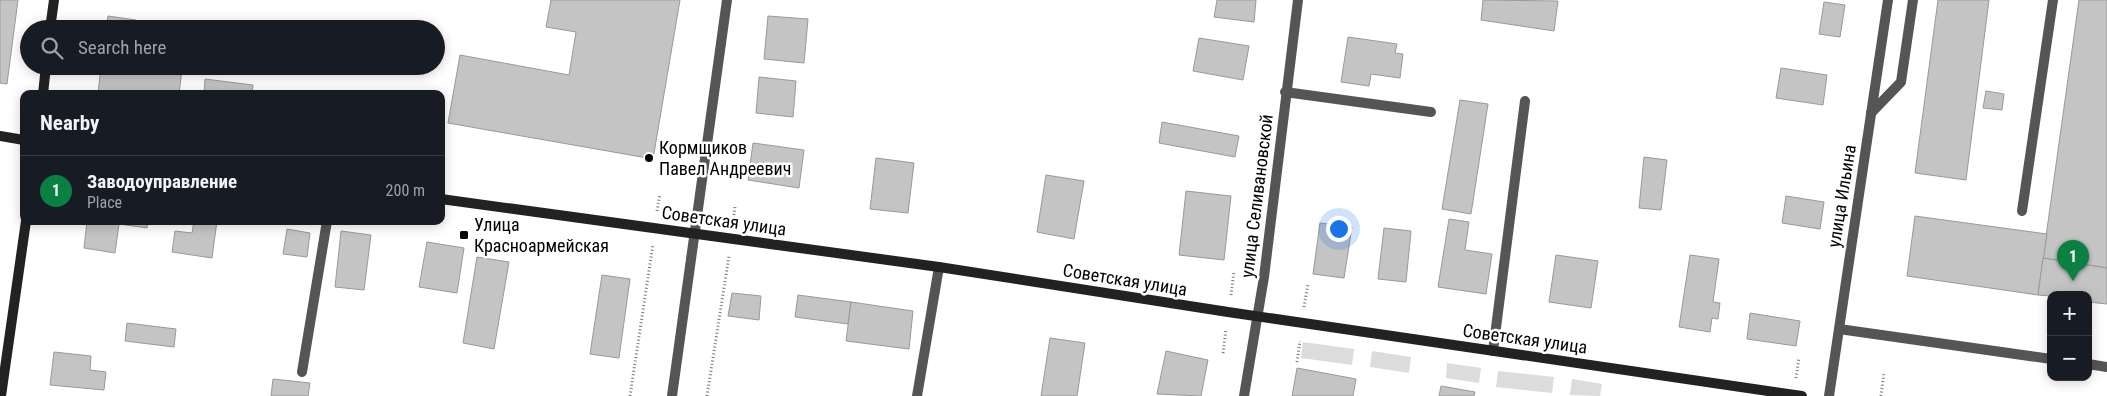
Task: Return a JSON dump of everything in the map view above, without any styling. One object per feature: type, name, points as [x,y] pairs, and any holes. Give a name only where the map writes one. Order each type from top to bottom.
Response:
[{"type":"street","points":[[51,20],[54,0]]},
{"type":"street","points":[[672,396],[727,0]]},
{"type":"street","name":"улица Селивановской","points":[[1244,396],[1264,277],[1285,92],[1298,0]]},
{"type":"street","name":"улица Ильина","points":[[1829,396],[1888,0]]},
{"type":"street","points":[[1871,113],[1901,82],[1913,0]]},
{"type":"street","points":[[2022,211],[2053,0]]},
{"type":"street","points":[[43,90],[45,75]]},
{"type":"street","points":[[1285,92],[1431,112]]},
{"type":"street","points":[[1493,351],[1525,101]]},
{"type":"street","points":[[0,136],[20,139]]},
{"type":"street","name":"Советская улица","points":[[445,200],[939,266],[1258,316],[1802,396]]},
{"type":"street","points":[[1,396],[25,225]]},
{"type":"street","points":[[302,372],[326,225]]},
{"type":"street","points":[[917,396],[939,266]]},
{"type":"street","points":[[1839,328],[2047,358]]},
{"type":"street","points":[[2092,365],[2107,367]]},
{"type":"path","points":[[630,396],[660,194]]},
{"type":"path","points":[[707,396],[735,207]]},
{"type":"path","points":[[1881,396],[1884,373]]},
{"type":"shaded area","points":[[1303,342],[1354,349],[1352,365],[1301,358]]},
{"type":"shaded area","points":[[1372,351],[1411,357],[1409,373],[1370,367]]},
{"type":"shaded area","points":[[1447,363],[1481,368],[1479,383],[1446,378]]},
{"type":"shaded area","points":[[1498,371],[1554,377],[1552,393],[1496,387]]},
{"type":"shaded area","points":[[1572,379],[1602,384],[1600,396],[1570,395]]},
{"type":"building","points":[[0,0],[18,0],[7,84],[0,83]]},
{"type":"building","points":[[551,0],[680,0],[653,159],[448,123],[460,55],[569,75],[576,32],[546,27]]},
{"type":"building","points":[[1217,0],[1256,0],[1254,22],[1214,17]]},
{"type":"building","points":[[1483,0],[1558,1],[1554,31],[1481,20]]},
{"type":"building","points":[[1938,0],[1989,0],[1966,180],[1915,173]]},
{"type":"building","points":[[2079,0],[2107,0],[2107,268],[2043,258]]},
{"type":"building","points":[[1824,2],[1845,5],[1840,37],[1819,34]]},
{"type":"building","points":[[108,16],[136,20],[107,20]]},
{"type":"building","points":[[768,16],[808,19],[804,63],[764,59]]},
{"type":"building","points":[[1348,37],[1397,44],[1395,53],[1403,54],[1400,78],[1371,74],[1369,86],[1341,82]]},
{"type":"building","points":[[1199,38],[1249,46],[1243,80],[1193,71]]},
{"type":"building","points":[[1781,68],[1827,75],[1823,105],[1776,98]]},
{"type":"building","points":[[100,75],[181,75],[179,90],[98,90]]},
{"type":"building","points":[[759,77],[796,81],[793,117],[756,113]]},
{"type":"building","points":[[205,79],[253,85],[252,90],[204,90]]},
{"type":"building","points":[[1986,91],[2004,94],[2002,110],[1983,108]]},
{"type":"building","points":[[1460,100],[1488,104],[1471,214],[1442,209]]},
{"type":"building","points":[[1162,122],[1239,136],[1235,157],[1159,143]]},
{"type":"building","points":[[753,143],[804,150],[799,188],[748,180]]},
{"type":"building","points":[[1644,157],[1667,160],[1661,210],[1639,208]]},
{"type":"building","points":[[876,158],[914,163],[908,213],[870,209]]},
{"type":"building","points":[[1046,175],[1084,181],[1074,239],[1037,232]]},
{"type":"building","points":[[1186,191],[1231,196],[1224,260],[1179,255]]},
{"type":"building","points":[[1786,196],[1824,202],[1820,229],[1782,223]]},
{"type":"building","points":[[1915,216],[2047,234],[2038,295],[1907,276]]},
{"type":"building","points":[[1449,219],[1469,222],[1465,250],[1492,254],[1486,294],[1438,287]]},
{"type":"building","points":[[1320,223],[1352,227],[1344,278],[1313,274]]},
{"type":"building","points":[[87,225],[119,225],[115,253],[84,248]]},
{"type":"building","points":[[126,225],[147,225],[147,228]]},
{"type":"building","points":[[193,225],[216,225],[212,258],[172,252],[175,231],[192,233]]},
{"type":"building","points":[[1384,228],[1411,231],[1406,282],[1378,279]]},
{"type":"building","points":[[287,229],[310,233],[307,257],[283,254]]},
{"type":"building","points":[[341,231],[371,235],[364,290],[335,287]]},
{"type":"building","points":[[427,242],[464,248],[457,293],[419,287]]},
{"type":"building","points":[[1556,255],[1598,261],[1591,308],[1549,302]]},
{"type":"building","points":[[1690,255],[1719,259],[1713,302],[1720,303],[1718,319],[1712,318],[1710,332],[1679,327]]},
{"type":"building","points":[[477,257],[509,262],[494,349],[463,343]]},
{"type":"building","points":[[2043,258],[2107,268],[2107,304],[2092,302],[2092,291],[2047,291],[2047,296],[2038,295]]},
{"type":"building","points":[[602,275],[630,279],[619,358],[590,354]]},
{"type":"building","points":[[732,293],[761,296],[759,320],[728,316]]},
{"type":"building","points":[[798,295],[851,302],[848,324],[795,317]]},
{"type":"building","points":[[851,302],[913,311],[909,349],[846,341]]},
{"type":"building","points":[[1750,313],[1800,321],[1796,346],[1747,339]]},
{"type":"building","points":[[127,323],[176,329],[174,347],[125,341]]},
{"type":"building","points":[[1050,338],[1085,343],[1077,396],[1041,396]]},
{"type":"building","points":[[1166,351],[1208,360],[1201,396],[1157,394]]},
{"type":"building","points":[[54,352],[91,356],[90,370],[106,372],[104,390],[50,385]]},
{"type":"building","points":[[1297,368],[1356,379],[1353,396],[1292,396]]},
{"type":"building","points":[[273,379],[310,383],[308,396],[271,396]]},
{"type":"building","points":[[1441,386],[1475,392],[1474,396],[1439,396]]},
{"type":"place","name":"Кормщиков Павел Андреевич","points":[[649,158]]},
{"type":"place","name":"Улица Красноармейская","points":[[464,235]]},
{"type":"place","name":"Заводоуправление","points":[[2073,281]]}]
